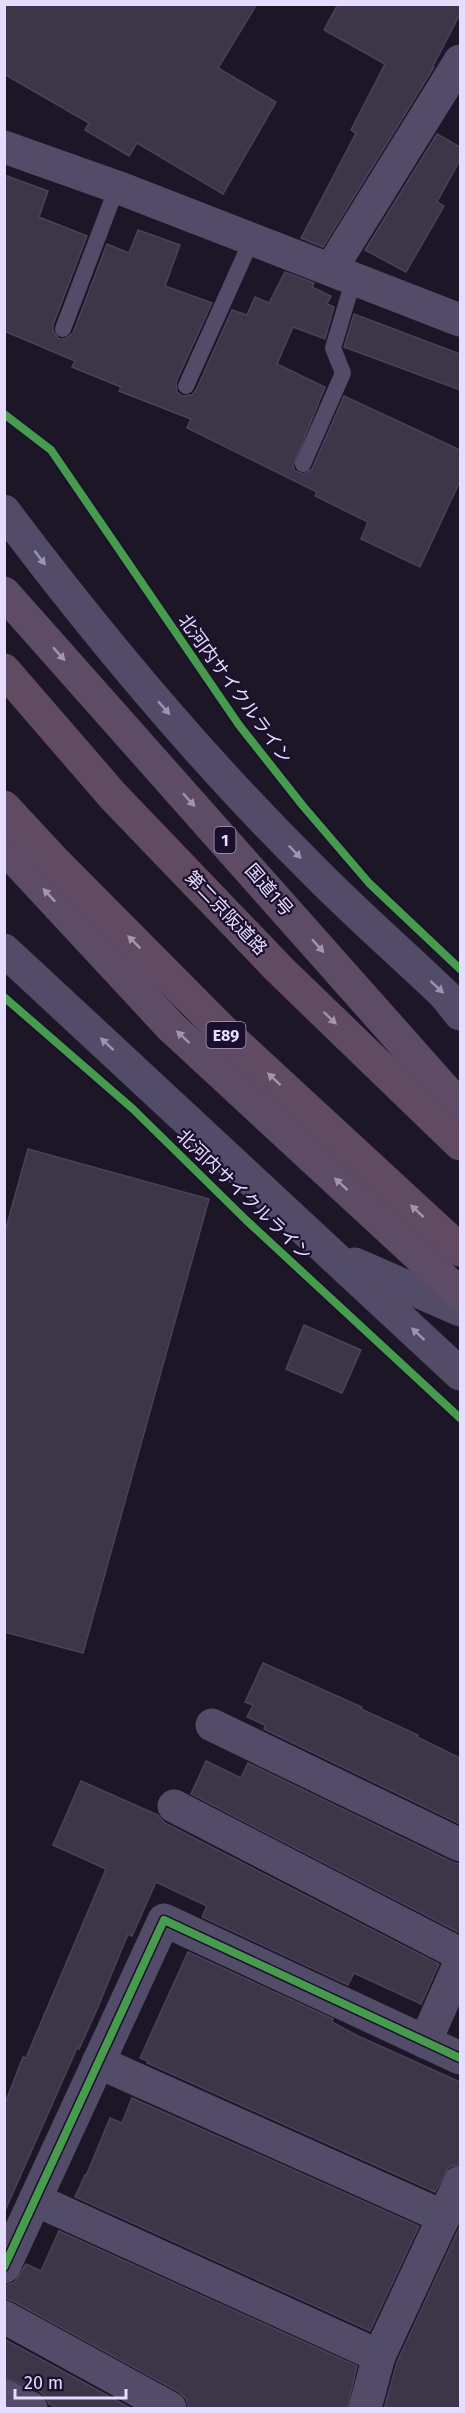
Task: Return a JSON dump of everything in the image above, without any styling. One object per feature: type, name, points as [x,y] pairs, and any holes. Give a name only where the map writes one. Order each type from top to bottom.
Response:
[{"type":"highway","name":"国道1号","points":[[12,602],[459,1096]]},
{"type":"highway","points":[[4,658],[113,796]]},
{"type":"highway","name":"第二京阪道路","points":[[4,670],[113,796],[279,969],[460,1144]]},
{"type":"highway","name":"E89","points":[[4,807],[56,863],[226,1035],[460,1250]]},
{"type":"highway","points":[[4,847],[171,1027],[460,1294]]},
{"type":"street","points":[[342,274],[460,60]]},
{"type":"street","points":[[4,147],[117,187],[460,320]]},
{"type":"street","points":[[4,511],[77,608],[242,797],[310,868],[446,995],[460,1014]]},
{"type":"street","points":[[4,950],[460,1374]]},
{"type":"street","points":[[334,1255],[460,1310]]},
{"type":"street","points":[[212,1725],[460,1845]]},
{"type":"street","points":[[174,1806],[460,1954]]},
{"type":"street","points":[[4,2267],[164,1920],[460,2058]]},
{"type":"street","points":[[425,2042],[460,1963]]},
{"type":"street","points":[[98,2062],[444,2217]]},
{"type":"street","points":[[365,2409],[379,2356],[460,2182]]},
{"type":"street","points":[[36,2200],[379,2356]]},
{"type":"street","points":[[4,2317],[170,2409]]},
{"type":"street","points":[[4,2396],[31,2409]]},
{"type":"lane","points":[[63,329],[117,187]]},
{"type":"lane","points":[[186,386],[252,239]]},
{"type":"lane","points":[[303,464],[343,373],[333,348],[342,274]]},
{"type":"building","points":[[4,4],[257,4],[218,68],[276,102],[223,194],[137,143],[129,156],[85,130],[89,123],[4,74]]},
{"type":"building","points":[[338,4],[460,4],[460,14],[434,67],[323,247],[301,238],[356,133],[351,130],[385,64],[324,30]]},
{"type":"building","points":[[437,134],[460,147],[460,160],[437,202],[444,206],[406,272],[365,250]]},
{"type":"building","points":[[4,175],[48,191],[39,217],[87,236],[53,325],[53,331],[59,339],[65,339],[73,333],[107,244],[129,253],[138,230],[180,245],[165,286],[212,303],[176,382],[177,392],[182,396],[192,395],[196,390],[232,310],[247,315],[255,297],[269,303],[285,272],[314,283],[312,287],[331,296],[327,304],[334,307],[325,339],[293,327],[277,364],[325,387],[293,466],[295,471],[304,474],[312,469],[344,396],[460,450],[460,481],[420,567],[361,539],[368,522],[315,496],[317,492],[187,428],[191,419],[119,391],[121,387],[72,367],[75,361],[4,331]]},
{"type":"building","points":[[354,314],[460,354],[460,390],[344,347]]},
{"type":"building","points":[[28,1149],[209,1199],[83,1653],[4,1632],[4,1235]]},
{"type":"building","points":[[304,1325],[361,1350],[342,1393],[286,1369]]},
{"type":"building","points":[[263,1663],[362,1707],[361,1709],[418,1735],[417,1737],[460,1758],[460,1824],[264,1729],[265,1725],[247,1717],[253,1705],[245,1702]]},
{"type":"building","points":[[206,1761],[241,1778],[248,1763],[460,1864],[460,1933],[191,1794]]},
{"type":"building","points":[[81,1781],[158,1815],[165,1823],[439,1964],[421,2004],[354,1973],[348,1985],[202,1917],[207,1906],[156,1882],[132,1936],[128,1934],[98,2007],[79,2049],[77,2048],[4,2213],[4,2106],[23,2057],[26,2058],[106,1869],[53,1845]]},
{"type":"building","points":[[188,1952],[333,2019],[332,2022],[358,2036],[460,2082],[460,2164],[449,2167],[435,2192],[140,2058]]},
{"type":"building","points":[[132,2098],[419,2226],[370,2331],[75,2197],[110,2118],[122,2123]]},
{"type":"building","points":[[460,2226],[460,2409],[384,2409],[397,2362]]},
{"type":"building","points":[[59,2231],[357,2366],[347,2409],[189,2409],[186,2399],[179,2392],[4,2298],[4,2286],[15,2282],[26,2264],[41,2271]]},
{"type":"building","points":[[4,2339],[132,2409],[58,2409],[49,2404],[46,2397],[39,2391],[4,2378]]},
{"type":"cycle path","name":"北河内サイクルライン","points":[[4,414],[51,450],[239,725],[303,806],[369,883],[460,969]]},
{"type":"cycle path","name":"北河内サイクルライン","points":[[4,997],[133,1109],[246,1220],[460,1418]]},
{"type":"cycle path","points":[[4,2267],[164,1920],[460,2058]]}]
